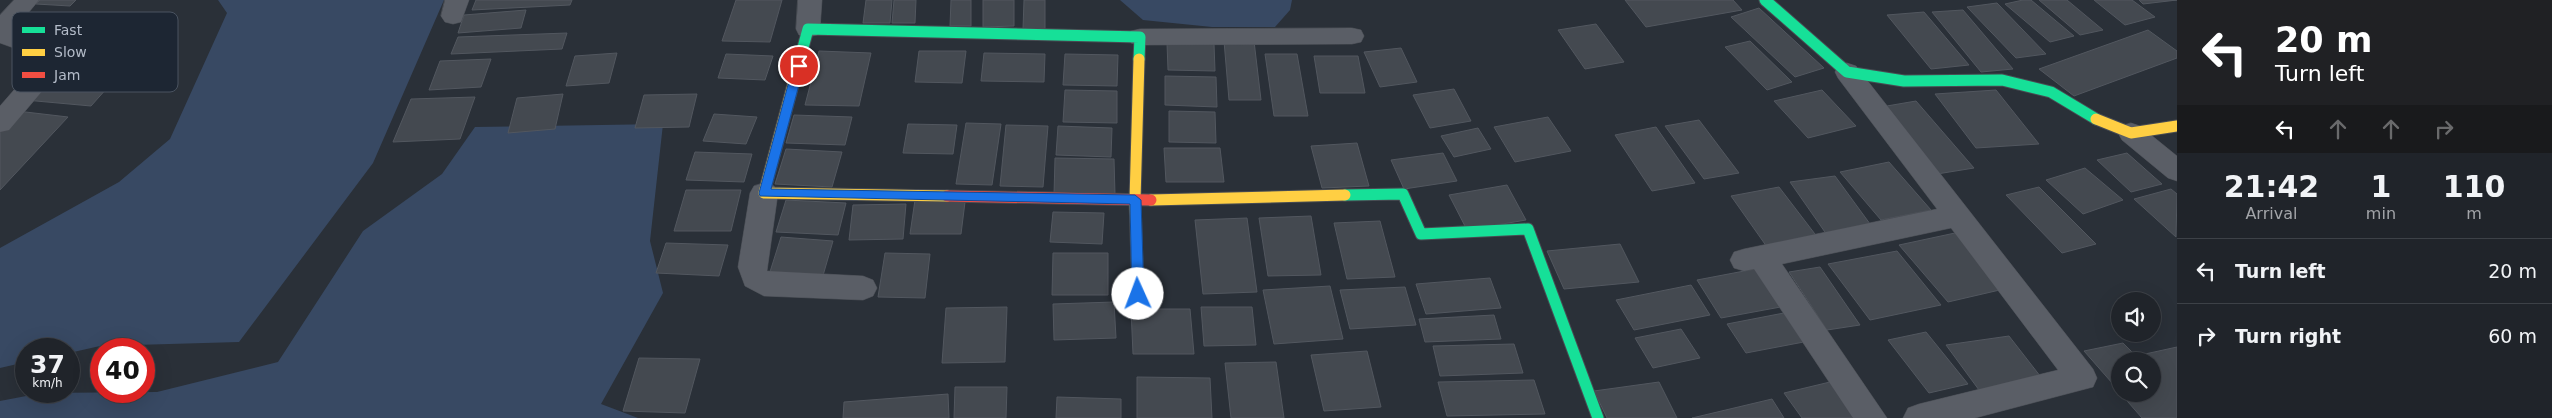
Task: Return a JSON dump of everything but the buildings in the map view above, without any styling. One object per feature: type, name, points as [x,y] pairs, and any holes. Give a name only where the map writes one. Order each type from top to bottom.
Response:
[{"type":"street","points":[[16,12],[27,0]]},
{"type":"street","points":[[810,0],[808,29],[764,193],[752,267],[755,278],[764,284],[863,288]]},
{"type":"street","points":[[1766,0],[1806,33],[1847,72],[2082,378],[1920,418]]},
{"type":"street","points":[[0,30],[12,17]]},
{"type":"street","points":[[808,29],[1140,37],[1352,36]]},
{"type":"street","points":[[0,34],[12,38]]},
{"type":"street","points":[[1138,294],[1135,200],[1140,37]]},
{"type":"street","points":[[1847,72],[1904,81],[2002,80],[2051,92],[2098,121],[2131,133],[2177,170]]},
{"type":"street","points":[[0,123],[27,92]]},
{"type":"street","points":[[2131,133],[2177,126]]},
{"type":"street","points":[[764,193],[1135,200],[1403,194],[1421,234],[1528,229],[1598,418]]},
{"type":"street","points":[[1871,418],[1752,258],[1958,216]]},
{"type":"water","points":[[218,0],[444,0],[373,163],[239,342],[155,344],[155,338],[90,338],[90,348],[80,351],[80,338],[15,338],[15,365],[0,368],[0,248],[119,182],[170,139],[227,13]]},
{"type":"water","points":[[1120,0],[1292,0],[1290,10],[1275,27],[1212,27],[1143,20]]},
{"type":"water","points":[[663,124],[650,241],[663,293],[601,404],[638,418],[0,418],[0,401],[15,398],[15,403],[80,403],[80,393],[90,393],[90,403],[155,403],[155,392],[278,362],[363,231],[442,174],[475,127]]},
{"type":"traffic: fast","points":[[1765,0],[1847,72],[1904,81],[2002,80],[2051,92],[2096,119]]},
{"type":"traffic: fast","points":[[797,70],[808,29],[1140,37],[1139,59]]},
{"type":"traffic: fast","points":[[1345,195],[1403,194],[1421,234],[1528,229],[1598,418]]},
{"type":"traffic: slow","points":[[1138,295],[1135,200],[1139,59]]},
{"type":"traffic: slow","points":[[797,70],[764,193],[947,196]]},
{"type":"traffic: slow","points":[[2096,119],[2131,133],[2177,126]]},
{"type":"traffic: slow","points":[[1151,200],[1345,195]]},
{"type":"traffic: jam","points":[[947,196],[1151,200]]},
{"type":"route","points":[[799,66],[764,193],[1135,200],[1138,294]]}]
